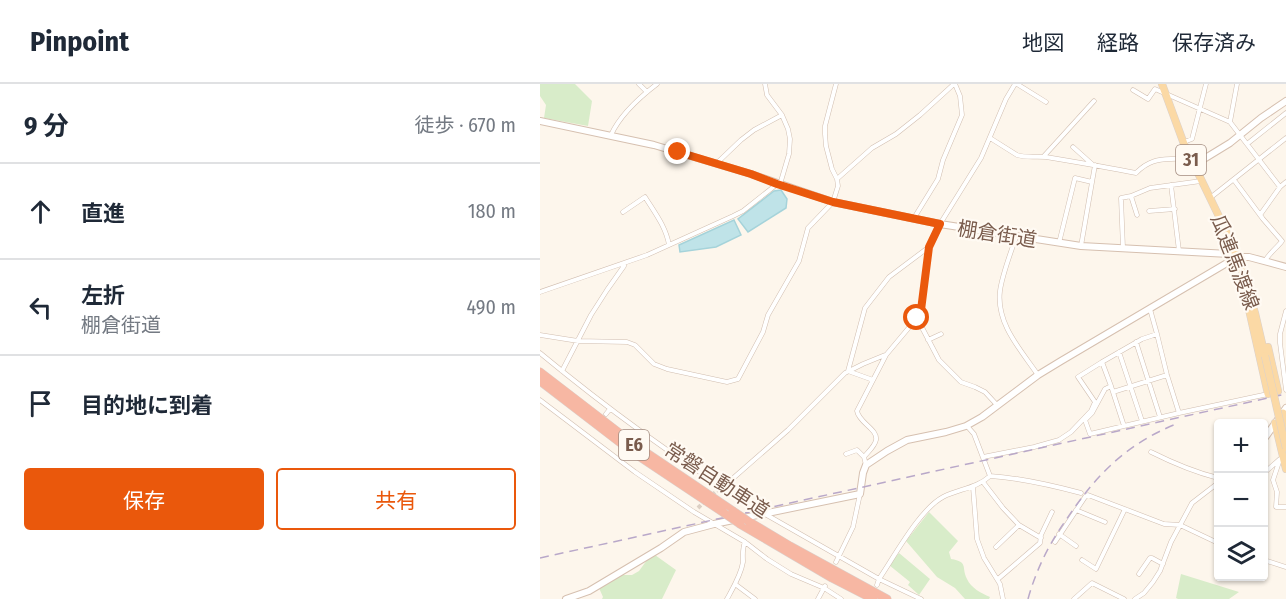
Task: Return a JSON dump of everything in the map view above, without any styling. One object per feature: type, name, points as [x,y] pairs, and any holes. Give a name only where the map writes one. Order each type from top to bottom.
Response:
[{"type":"highway","name":"常磐自動車道","points":[[540,372],[635,446],[733,511],[744,522],[785,551],[873,599]]},
{"type":"highway","name":"常磐自動車道","points":[[540,381],[631,451],[724,513],[887,599]]},
{"type":"main road","name":"瓜連馬渡線","points":[[1162,84],[1183,142],[1237,257],[1251,298],[1265,356],[1283,454]]},
{"type":"main road","points":[[1268,394],[1248,305],[1251,298],[1257,303],[1284,389]]},
{"type":"main road","points":[[1284,410],[1286,427]]},
{"type":"main road","points":[[1275,423],[1286,469]]},
{"type":"street","points":[[639,84],[647,92]]},
{"type":"street","points":[[611,135],[626,113],[657,84]]},
{"type":"street","points":[[540,292],[624,264],[669,245],[743,211],[781,182],[789,154],[788,129],[782,115],[767,95],[765,84]]},
{"type":"street","points":[[540,335],[578,341],[627,342],[635,345],[654,364],[667,369],[727,381],[738,379],[763,332],[768,315],[799,261],[808,228],[833,202],[838,186],[826,146],[825,126],[836,84]]},
{"type":"street","points":[[837,178],[873,148],[920,116],[955,84],[960,96],[962,115],[943,160],[938,179],[914,219]]},
{"type":"street","points":[[864,457],[875,442],[876,435],[859,419],[857,411],[886,355],[921,310],[929,247],[940,224],[981,158],[1006,99],[1016,84],[1046,102]]},
{"type":"street","points":[[1183,142],[1192,139],[1206,84]]},
{"type":"street","points":[[1230,122],[1237,84]]},
{"type":"street","points":[[1133,90],[1148,99],[1155,89],[1230,122],[1280,187]]},
{"type":"street","points":[[1043,157],[1094,101]]},
{"type":"street","points":[[1194,165],[1222,149],[1286,101]]},
{"type":"street","points":[[1247,144],[1286,113]]},
{"type":"street","points":[[718,164],[754,130],[782,115]]},
{"type":"street","name":"棚倉街道","points":[[540,121],[654,145],[833,202],[914,219],[1081,246],[1229,254],[1286,267]]},
{"type":"street","points":[[990,138],[1017,155],[1094,164],[1136,172],[1153,160],[1190,157]]},
{"type":"street","points":[[1210,198],[1286,138]]},
{"type":"street","points":[[1073,147],[1094,164]]},
{"type":"street","points":[[1081,246],[1094,164]]},
{"type":"street","points":[[1059,243],[1075,178],[1092,182]]},
{"type":"street","points":[[1234,180],[1282,241],[1265,261]]},
{"type":"street","points":[[1124,249],[1121,198],[1150,188],[1201,181]]},
{"type":"street","points":[[1260,215],[1286,182]]},
{"type":"street","points":[[1171,185],[1180,251]]},
{"type":"street","points":[[1131,196],[1137,215]]},
{"type":"street","points":[[623,212],[645,197],[663,225],[669,245]]},
{"type":"street","points":[[1149,211],[1175,209]]},
{"type":"street","points":[[1016,237],[1000,291],[1000,308],[1003,321],[1038,375]]},
{"type":"street","points":[[848,371],[865,308],[889,277],[929,247]]},
{"type":"street","points":[[836,562],[853,527],[863,473],[867,465],[907,440],[966,426],[1038,375],[1237,257]]},
{"type":"street","points":[[562,371],[591,315],[624,264]]},
{"type":"street","points":[[1149,308],[1179,413]]},
{"type":"street","points":[[1111,386],[1105,389],[1092,413],[1085,420],[1090,434],[1284,389],[1280,334],[1286,311]]},
{"type":"street","points":[[917,318],[939,360],[961,382],[985,392],[997,405]]},
{"type":"street","points":[[928,340],[941,334]]},
{"type":"street","points":[[983,457],[1055,441],[1071,432],[1091,411],[1095,402],[1078,377],[1147,336],[1157,334]]},
{"type":"street","points":[[1136,342],[1160,417]]},
{"type":"street","points":[[540,352],[610,409],[720,488],[743,500]]},
{"type":"street","points":[[1119,352],[1142,421]]},
{"type":"street","points":[[720,488],[788,430],[848,371],[886,355]]},
{"type":"street","points":[[1102,362],[1124,426]]},
{"type":"street","points":[[848,371],[873,380]]},
{"type":"street","points":[[1113,392],[1167,375]]},
{"type":"street","points":[[540,400],[589,434],[635,472],[791,574],[824,587],[841,599]]},
{"type":"street","points":[[606,414],[610,409]]},
{"type":"street","points":[[1268,432],[1284,410]]},
{"type":"street","points":[[966,426],[974,434],[990,476]]},
{"type":"street","points":[[846,454],[857,450],[864,457],[867,465]]},
{"type":"street","points":[[1151,452],[1193,471],[1214,477]]},
{"type":"street","points":[[1268,468],[1283,454]]},
{"type":"street","points":[[1283,454],[1274,480],[1277,492],[1276,507],[1286,507]]},
{"type":"street","points":[[877,585],[923,514],[943,498],[973,487],[990,476],[1045,483],[1081,493]]},
{"type":"street","points":[[983,482],[1019,525],[1041,538]]},
{"type":"street","points":[[1136,599],[1153,582],[1192,503],[1214,486]]},
{"type":"street","points":[[973,487],[977,539],[984,558],[998,579],[1003,599]]},
{"type":"street","points":[[566,599],[589,591],[684,532],[860,494]]},
{"type":"street","points":[[1055,542],[1088,495],[1164,524],[1180,525],[1214,541]]},
{"type":"street","points":[[1076,510],[1105,522]]},
{"type":"street","points":[[1082,560],[1096,568],[1125,510]]},
{"type":"street","points":[[998,579],[1040,543],[1052,512]]},
{"type":"street","points":[[764,514],[879,579],[921,599]]},
{"type":"street","points":[[996,547],[1019,525]]},
{"type":"street","points":[[1059,534],[1076,546]]},
{"type":"street","points":[[727,599],[742,563],[745,542]]},
{"type":"street","points":[[1139,574],[1150,558],[1163,564]]},
{"type":"street","points":[[1268,562],[1286,567]]},
{"type":"street","points":[[1074,599],[1092,583],[1124,599]]},
{"type":"street","points":[[735,584],[755,599]]},
{"type":"street","points":[[819,599],[824,587]]},
{"type":"green space","points":[[540,84],[575,84],[592,101],[588,126],[544,118],[546,105],[540,96]]},
{"type":"green space","points":[[929,512],[958,541],[949,552],[951,559],[962,563],[971,585],[990,597],[989,599],[965,599],[955,588],[937,577],[906,541]]},
{"type":"green space","points":[[899,553],[930,579],[919,595],[908,585],[910,582],[889,565]]},
{"type":"green space","points":[[655,555],[676,570],[662,599],[602,599],[599,588],[621,575],[632,575],[639,571],[647,560]]},
{"type":"green space","points":[[1181,574],[1239,592],[1229,599],[1178,599],[1176,598]]},
{"type":"water","points":[[781,190],[787,199],[786,208],[748,232],[738,219],[774,191]]},
{"type":"water","points":[[734,220],[741,235],[716,247],[680,252],[679,245]]},
{"type":"tunnel","points":[[712,495],[718,490]]},
{"type":"tunnel","points":[[698,508],[706,500]]},
{"type":"railway","points":[[540,558],[1286,394]]},
{"type":"railway","points":[[1028,599],[1049,548],[1089,489],[1113,463],[1127,452],[1158,432],[1176,424]]},
{"type":"route","points":[[678,152],[833,202],[940,224],[929,247],[921,310],[917,318]]}]
